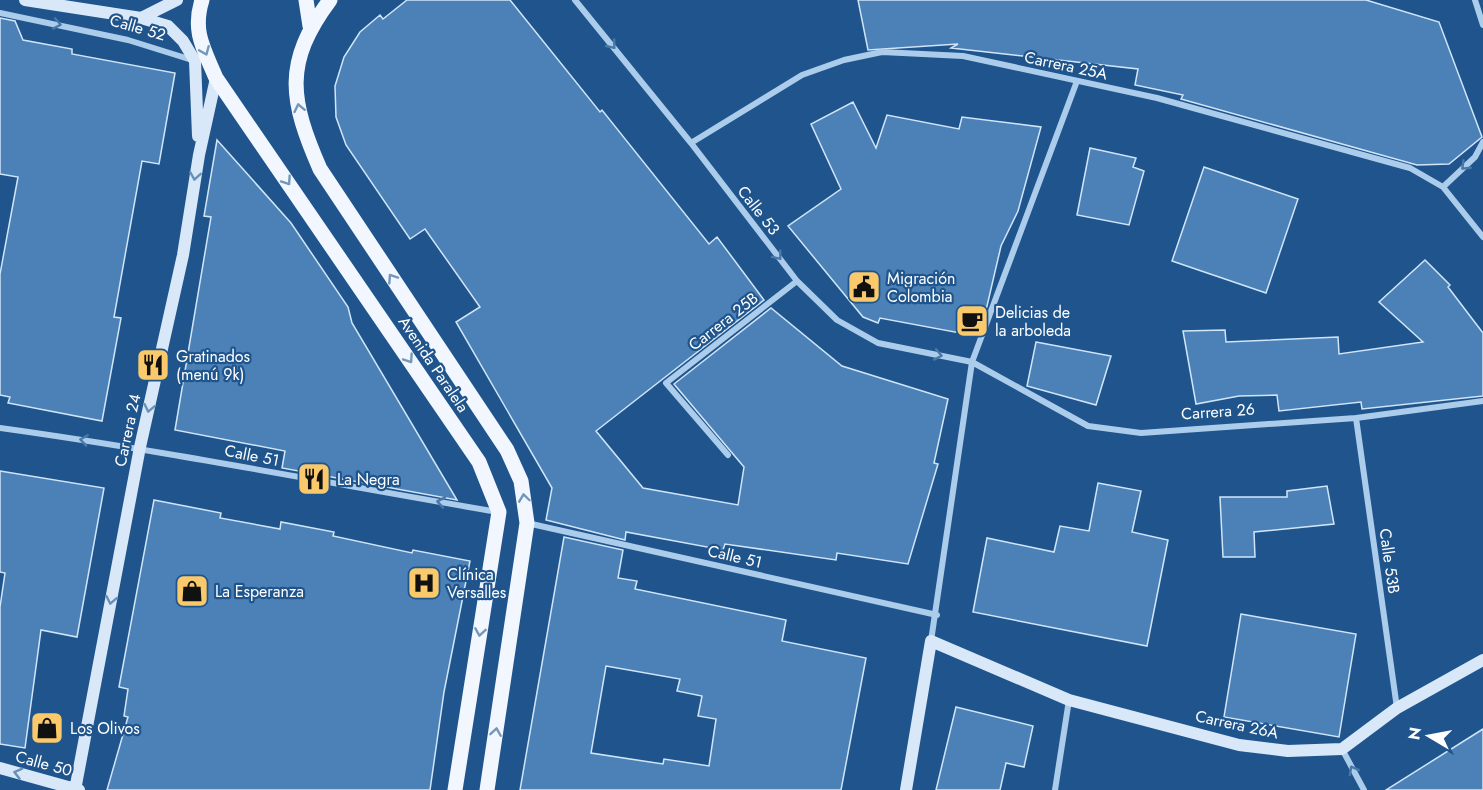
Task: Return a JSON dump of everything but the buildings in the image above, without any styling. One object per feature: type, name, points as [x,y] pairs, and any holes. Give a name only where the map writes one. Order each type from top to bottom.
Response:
[{"type":"main road","name":"Calle 52","points":[[25,0],[141,18],[168,26],[183,42],[195,61]]},
{"type":"main road","name":"Calle 52","points":[[141,18],[177,0]]},
{"type":"main road","name":"Avenida Paralela","points":[[202,0],[198,14],[198,34],[216,78],[479,462],[499,512]]},
{"type":"main road","points":[[306,0],[310,26]]},
{"type":"main road","name":"Avenida Paralela","points":[[330,0],[310,26],[299,54],[296,89],[304,132],[320,169],[507,450],[521,481],[527,523],[487,790]]},
{"type":"main road","points":[[195,61],[199,155]]},
{"type":"main road","name":"Carrera 24","points":[[76,789],[140,447],[183,255],[199,155],[216,78]]},
{"type":"main road","points":[[455,790],[499,512]]},
{"type":"main road","points":[[906,790],[932,641]]},
{"type":"main road","name":"Carrera 26A","points":[[932,641],[1069,700],[1239,745],[1288,751],[1342,749]]},
{"type":"main road","points":[[1342,749],[1397,708],[1483,660]]},
{"type":"main road","name":"Calle 50","points":[[0,768],[76,789]]},
{"type":"street","name":"Calle 53","points":[[575,0],[691,143],[796,281],[837,321],[878,343],[972,362]]},
{"type":"street","points":[[1475,0],[1483,25]]},
{"type":"street","name":"Calle 52","points":[[0,13],[118,38],[195,61]]},
{"type":"street","name":"Carrera 25A","points":[[691,143],[802,75],[844,60],[882,52],[963,56],[1157,98],[1410,168],[1443,187]]},
{"type":"street","points":[[932,641],[972,362],[1077,81]]},
{"type":"street","points":[[1483,142],[1475,157],[1443,187],[1483,237]]},
{"type":"street","name":"Carrera 25B","points":[[728,455],[666,382],[796,281]]},
{"type":"street","name":"Carrera 26","points":[[972,362],[1088,426],[1141,433],[1356,418],[1483,401]]},
{"type":"street","name":"Calle 53B","points":[[1356,418],[1397,708]]},
{"type":"street","name":"Calle 51","points":[[0,428],[140,447],[302,479],[499,512]]},
{"type":"street","name":"Calle 51","points":[[527,523],[937,615]]},
{"type":"street","points":[[1055,790],[1069,700]]},
{"type":"street","points":[[1342,749],[1365,790]]},
{"type":"place","name":"Migración Colombia","points":[[864,287]]},
{"type":"place","name":"Delicias de la arboleda","points":[[972,321]]},
{"type":"place","name":"Gratinados (menú 9k)","points":[[153,365]]},
{"type":"place","name":"La Negra","points":[[314,479]]},
{"type":"place","name":"Clínica Versalles","points":[[424,583]]},
{"type":"place","name":"La Esperanza","points":[[192,591]]},
{"type":"place","name":"Los Olivos","points":[[47,728]]}]
